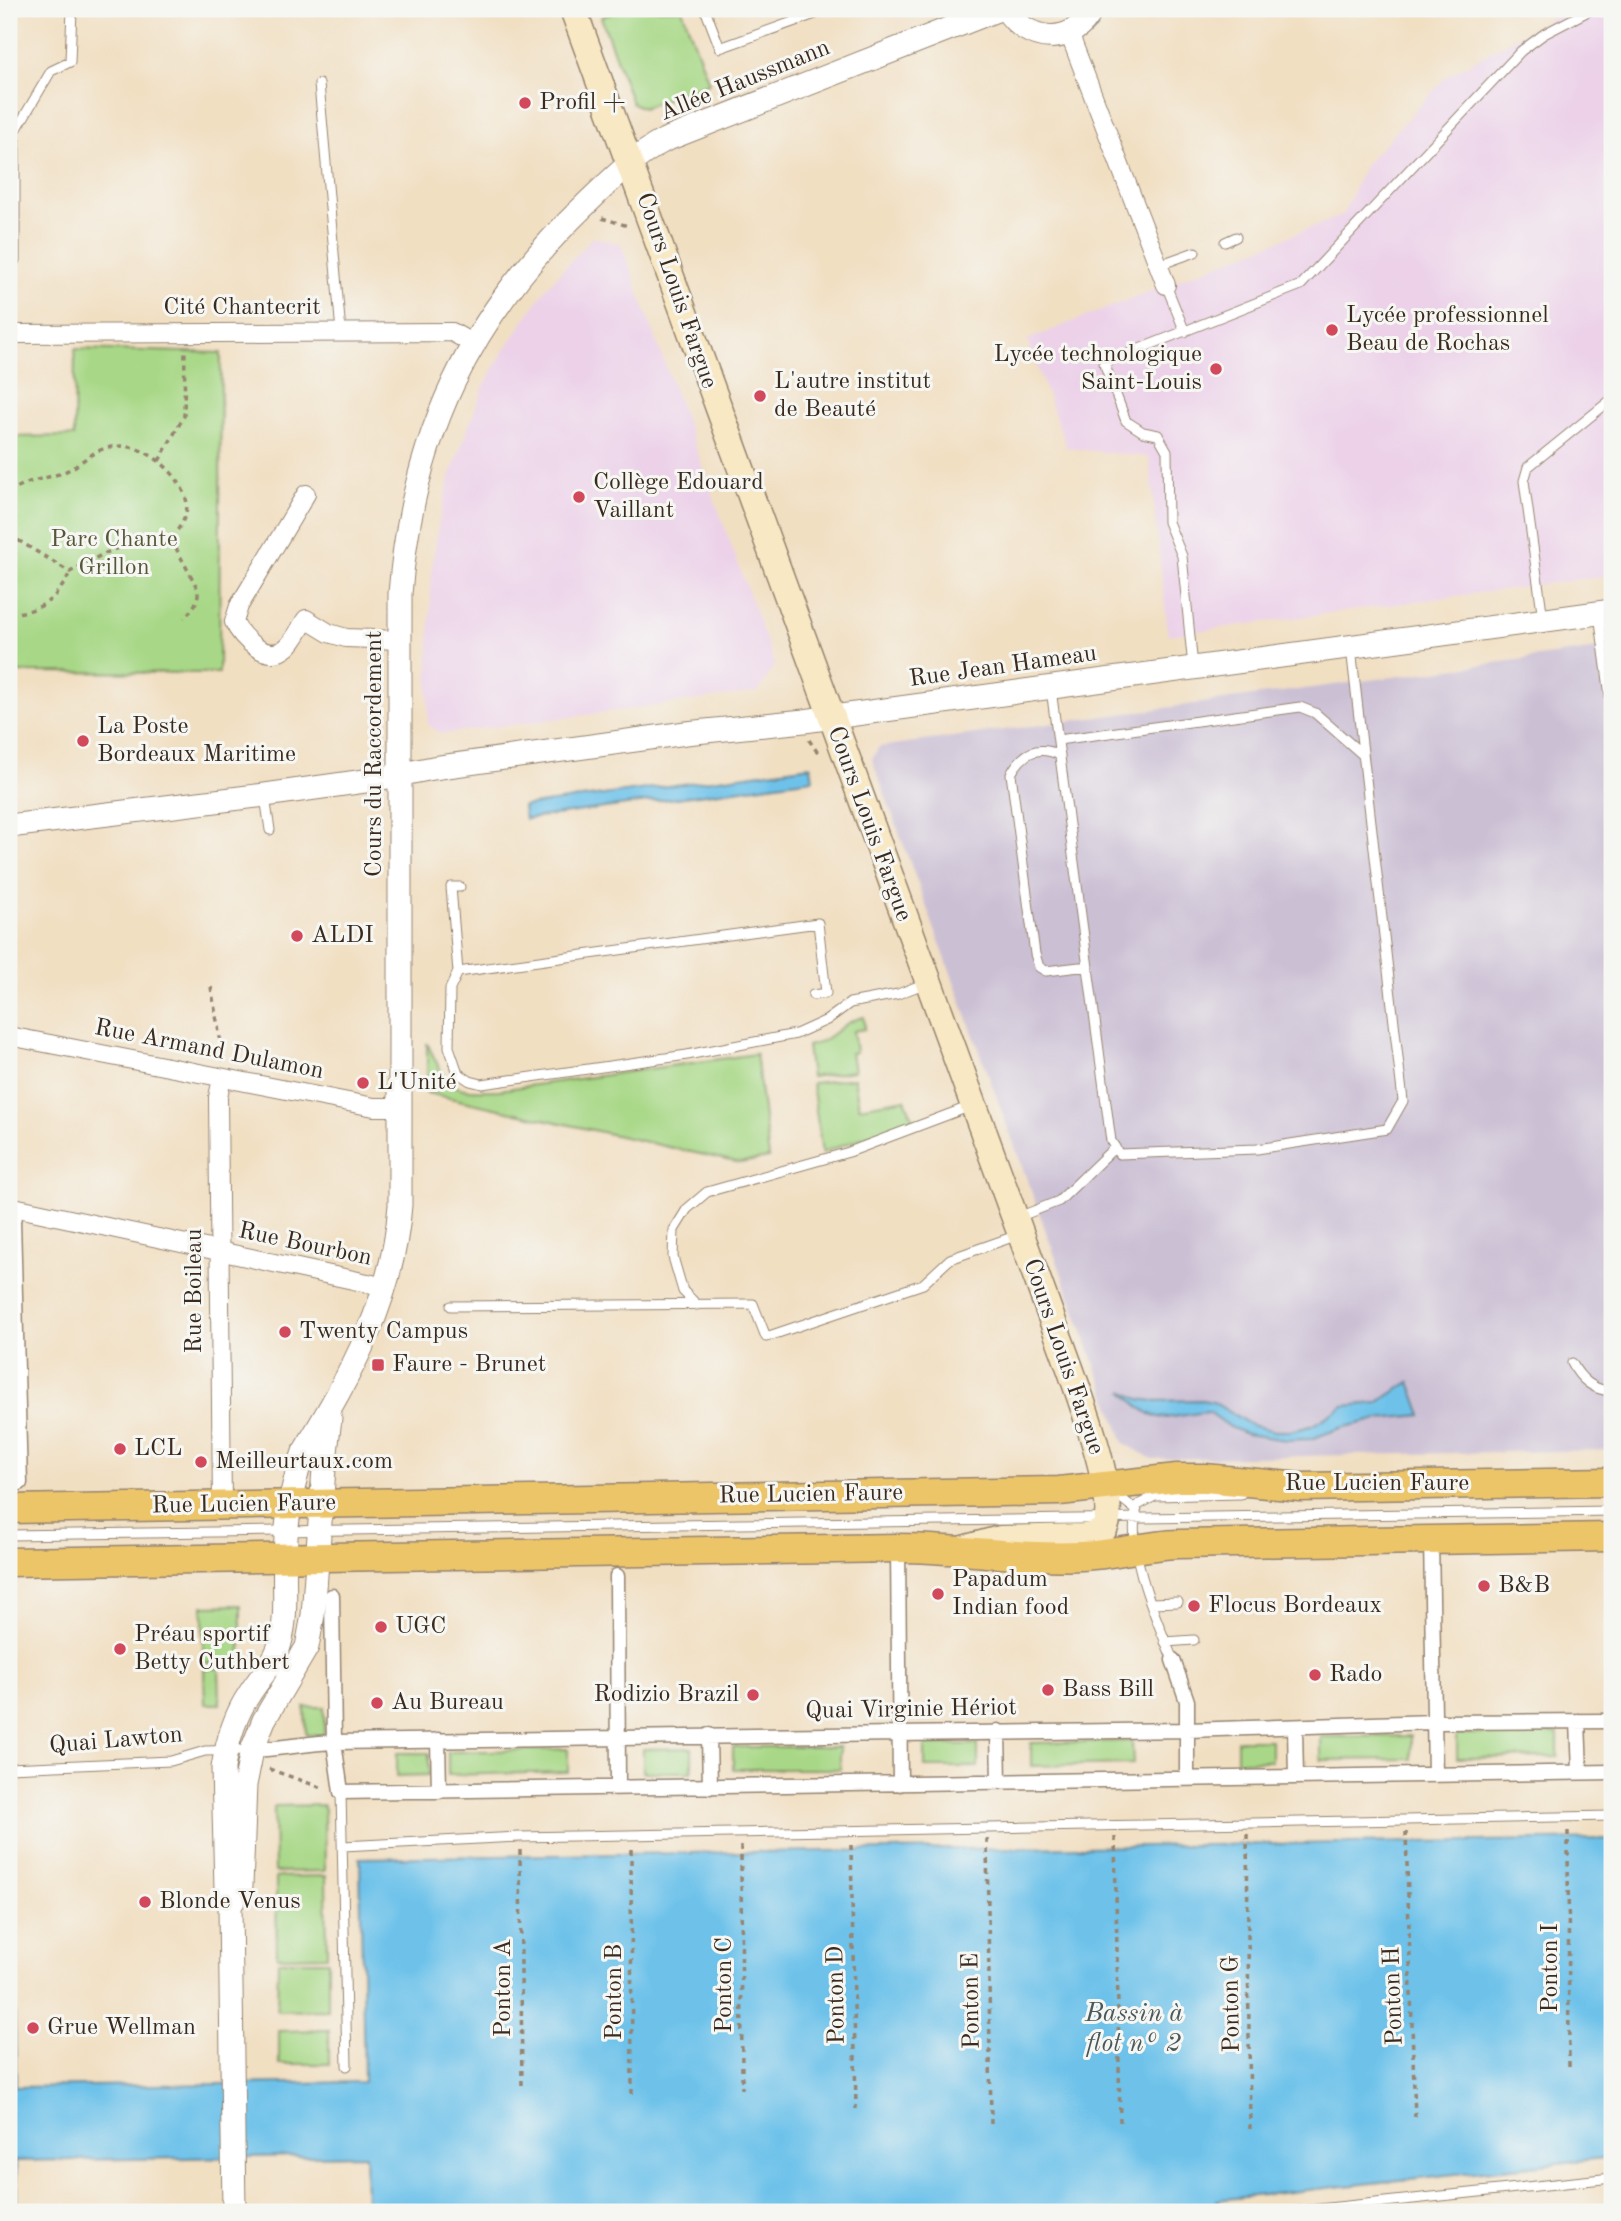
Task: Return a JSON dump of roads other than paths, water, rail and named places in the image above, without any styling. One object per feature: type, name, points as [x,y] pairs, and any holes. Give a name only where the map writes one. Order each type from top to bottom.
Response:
[{"type":"main road","name":"Cours Louis Fargue","points":[[582,11],[631,162],[830,717],[971,1106],[1082,1401],[1105,1486],[1106,1518]]},
{"type":"main road","name":"Rue Lucien Faure","points":[[9,1562],[287,1531],[1059,1491],[1177,1478],[1300,1487],[1612,1482]]},
{"type":"main road","name":"Rue Lucien Faure","points":[[14,1496],[222,1505],[287,1531],[961,1549],[1032,1556],[1083,1556],[1178,1544],[1612,1537]]},
{"type":"main road","points":[[961,1549],[1000,1539],[1096,1535],[1104,1530],[1106,1518]]},
{"type":"street","name":"Allée Haussmann","points":[[631,162],[665,140],[999,9]]},
{"type":"street","points":[[1006,9],[1024,30],[1038,36],[1069,33],[1081,24],[1092,9]]},
{"type":"street","points":[[1069,33],[1166,285]]},
{"type":"street","name":"Cours du Raccordement","points":[[230,1907],[226,1889],[222,1781],[225,1751],[248,1695],[280,1646],[285,1621],[287,1531],[304,1452],[362,1350],[386,1287],[395,1250],[399,1215],[401,1107],[399,640],[406,529],[418,473],[437,416],[473,344],[511,288],[573,217],[631,162]]},
{"type":"street","name":"Cité Chantecrit","points":[[9,334],[452,332],[473,344]]},
{"type":"street","points":[[306,494],[239,606],[234,622],[240,635],[262,651],[278,653],[287,648],[306,619],[329,634],[346,638],[399,640]]},
{"type":"street","name":"Rue Jean Hameau","points":[[9,826],[265,795],[672,735],[830,717],[1606,612]]},
{"type":"street","name":"Rue Armand Dulamon","points":[[9,1036],[374,1107],[401,1107]]},
{"type":"street","name":"Rue Boileau","points":[[222,1078],[218,1097],[222,1505]]},
{"type":"street","points":[[12,1207],[14,1496]]},
{"type":"street","name":"Rue Bourbon","points":[[12,1207],[386,1287]]},
{"type":"street","name":"Cours du Raccordement","points":[[230,1907],[241,1885],[246,1785],[258,1759],[264,1720],[307,1647],[313,1615],[326,1444],[332,1405]]},
{"type":"street","points":[[1431,1539],[1435,1775]]},
{"type":"street","points":[[898,1548],[900,1784]]},
{"type":"street","points":[[617,1576],[618,1788]]},
{"type":"street","points":[[332,1595],[334,1742],[341,1792],[1612,1772]]},
{"type":"street","points":[[1173,1660],[1187,1701],[1187,1778]]},
{"type":"street","points":[[1578,1721],[1580,1772]]},
{"type":"street","name":"Quai Virginie Hériot","points":[[258,1759],[274,1749],[305,1743],[334,1742],[1612,1721]]},
{"type":"street","points":[[1295,1727],[1296,1777]]},
{"type":"street","points":[[998,1731],[999,1782]]},
{"type":"street","points":[[709,1735],[710,1787]]},
{"type":"street","points":[[438,1740],[439,1791]]},
{"type":"street","points":[[230,1907],[234,2212]]},
{"type":"lane","points":[[9,267],[15,260],[15,132],[51,71],[70,62],[72,9]]},
{"type":"lane","points":[[705,9],[720,48],[829,9]]},
{"type":"lane","points":[[1193,668],[1182,556],[1168,522],[1167,451],[1158,435],[1143,432],[1126,421],[1104,363],[1301,285],[1521,51],[1544,34],[1592,9]]},
{"type":"lane","points":[[319,84],[341,332]]},
{"type":"lane","points":[[1225,242],[1236,237]]},
{"type":"lane","points":[[1159,265],[1195,252]]},
{"type":"lane","points":[[1166,285],[1185,332]]},
{"type":"lane","points":[[1543,620],[1524,481],[1528,467],[1612,399]]},
{"type":"lane","points":[[1606,612],[1612,711]]},
{"type":"lane","points":[[1051,687],[1111,1141],[1119,1154],[1257,1149],[1387,1129],[1403,1101],[1351,646]]},
{"type":"lane","points":[[1058,740],[1300,707],[1315,713],[1363,755]]},
{"type":"lane","points":[[1060,755],[1046,748],[1030,753],[1019,760],[1011,774],[1035,954],[1040,967],[1045,971],[1088,966]]},
{"type":"lane","points":[[265,795],[270,830]]},
{"type":"lane","points":[[460,887],[451,887],[458,972],[450,989],[449,1046],[458,1073],[470,1081],[482,1084],[687,1055],[796,1034],[820,1024],[850,1003],[898,994],[927,983]]},
{"type":"lane","points":[[458,972],[818,923],[826,993],[813,995]]},
{"type":"lane","points":[[697,1305],[684,1291],[673,1257],[674,1230],[687,1209],[707,1192],[849,1152],[971,1106]]},
{"type":"lane","points":[[451,1306],[753,1304],[766,1337],[923,1284],[950,1259],[1017,1226],[1059,1201],[1115,1147]]},
{"type":"lane","points":[[1572,1363],[1591,1385],[1612,1391]]},
{"type":"lane","points":[[1173,1660],[1138,1569],[1135,1548],[1138,1505],[1155,1496],[1242,1494],[1276,1485]]},
{"type":"lane","points":[[1105,1486],[1136,1514]]},
{"type":"lane","points":[[319,1530],[1106,1518],[1136,1514],[1612,1511]]},
{"type":"lane","points":[[9,1535],[287,1531]]},
{"type":"lane","points":[[1151,1604],[1178,1602]]},
{"type":"lane","points":[[1166,1642],[1194,1640]]},
{"type":"lane","name":"Quai Lawton","points":[[9,1768],[171,1761],[205,1751],[225,1751],[258,1759]]},
{"type":"lane","points":[[341,1792],[347,2066]]},
{"type":"lane","points":[[343,1846],[520,1837],[1612,1816]]},
{"type":"lane","points":[[1290,2212],[1612,2178]]},
{"type":"water","points":[[811,766],[813,779],[525,819],[523,806]]},
{"type":"water","points":[[1410,1382],[1422,1415],[1379,1419],[1311,1439],[1287,1440],[1246,1434],[1230,1427],[1209,1412],[1162,1418],[1154,1416],[1123,1391],[1139,1399],[1153,1401],[1213,1402],[1251,1425],[1275,1431],[1290,1431],[1311,1426],[1344,1406],[1377,1403]]},
{"type":"water","name":"Bassin à flot n° 2","points":[[11,1791],[16,2087],[364,2082],[360,1858],[1612,1839],[1612,2157],[1217,2200],[1216,2212],[366,2212],[365,2155],[16,2161],[17,2212],[9,2212]]},
{"type":"place","name":"Profil +","points":[[525,103]]},
{"type":"place","name":"Lycée professionnel Beau de Rochas","points":[[1332,330]]},
{"type":"place","name":"Lycée technologique Saint-Louis","points":[[1216,369]]},
{"type":"place","name":"L'autre institut de Beauté","points":[[760,396]]},
{"type":"place","name":"Collège Edouard Vaillant","points":[[579,497]]},
{"type":"place","name":"La Poste Bordeaux Maritime","points":[[83,741]]},
{"type":"place","name":"ALDI","points":[[297,936]]},
{"type":"place","name":"L'Unité","points":[[363,1083]]},
{"type":"place","name":"Twenty Campus","points":[[285,1332]]},
{"type":"place","name":"Faure - Brunet","points":[[378,1365]]},
{"type":"place","name":"LCL","points":[[120,1449]]},
{"type":"place","name":"Meilleurtaux.com","points":[[201,1462]]},
{"type":"place","name":"B&B","points":[[1484,1586]]},
{"type":"place","name":"Papadum Indian food","points":[[938,1594]]},
{"type":"place","name":"Flocus Bordeaux","points":[[1194,1606]]},
{"type":"place","name":"UGC","points":[[381,1627]]},
{"type":"place","name":"Préau sportif Betty Cuthbert","points":[[120,1649]]},
{"type":"place","name":"Rado","points":[[1315,1675]]},
{"type":"place","name":"Bass Bill","points":[[1048,1690]]},
{"type":"place","name":"Rodizio Brazil","points":[[753,1695]]},
{"type":"place","name":"Au Bureau","points":[[377,1703]]},
{"type":"place","name":"Blonde Venus","points":[[145,1902]]},
{"type":"place","name":"Grue Wellman","points":[[33,2028]]},
{"type":"park label","name":"Parc Chante Grillon","points":[[114,554]]}]
